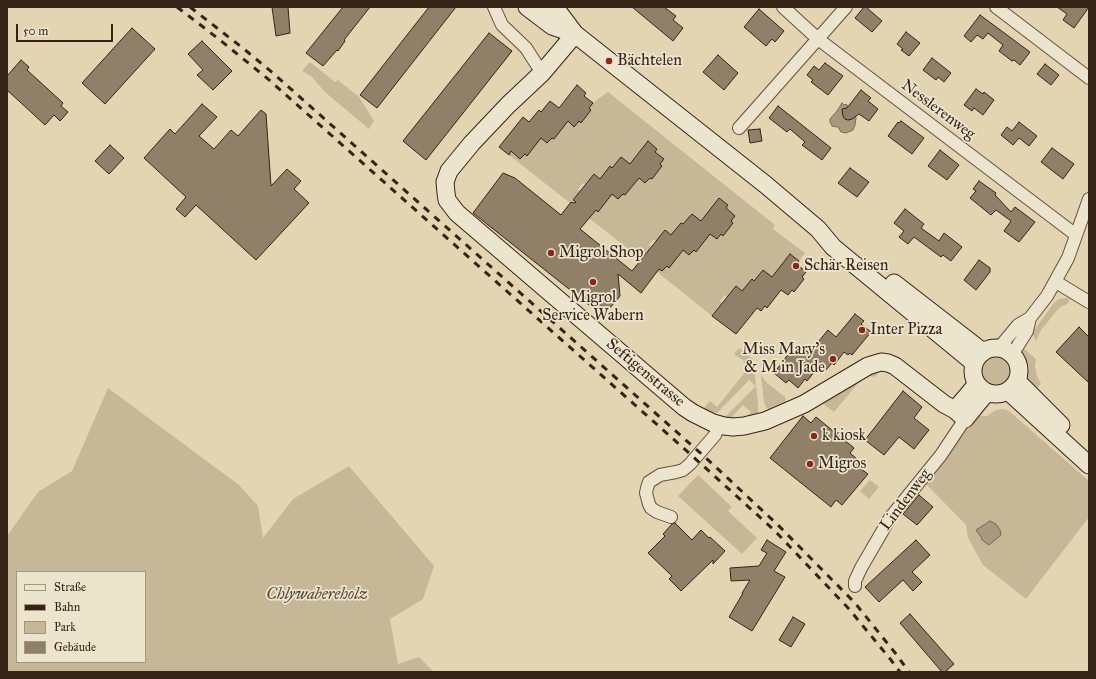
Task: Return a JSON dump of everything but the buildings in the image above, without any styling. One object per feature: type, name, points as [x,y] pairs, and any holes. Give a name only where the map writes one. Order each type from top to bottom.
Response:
[{"type":"main road","points":[[527,7],[552,26],[575,34]]},
{"type":"main road","points":[[551,7],[560,14],[575,34],[763,183],[818,229],[834,247],[992,355],[1016,360],[1019,367],[1019,374],[1012,386],[1001,394],[994,394],[982,388],[974,377],[973,370],[992,355]]},
{"type":"main road","name":"Seftigenstrasse","points":[[575,34],[542,73],[508,105],[453,164],[445,182],[445,188],[447,200],[457,213],[684,407],[718,425],[733,427],[744,426],[778,416],[804,404],[868,366],[881,362],[888,362],[895,366],[960,415]]},
{"type":"main road","points":[[1012,386],[1089,451]]},
{"type":"main road","points":[[1012,386],[1089,465]]},
{"type":"main road","name":"Lindenweg","points":[[960,415],[982,388]]},
{"type":"street","points":[[494,7],[502,24],[526,48],[542,73]]},
{"type":"street","name":"Nesslerenweg","points":[[783,7],[818,39],[1076,235]]},
{"type":"street","points":[[739,128],[846,7]]},
{"type":"street","points":[[996,7],[1089,78]]},
{"type":"street","points":[[992,355],[1027,331],[1030,318],[1048,296],[1068,258],[1089,200]]},
{"type":"street","points":[[1056,282],[1089,302]]},
{"type":"street","name":"Lindenweg","points":[[854,586],[861,568],[890,518],[940,455],[960,415]]},
{"type":"street","points":[[671,517],[651,508],[646,493],[649,482],[660,475],[683,470],[715,435],[718,425]]},
{"type":"green space","points":[[310,62],[335,82],[338,80],[359,97],[374,121],[369,129],[326,93],[311,76],[302,71]]},
{"type":"green space","points":[[608,92],[775,225],[773,229],[805,253],[799,261],[790,254],[772,277],[763,270],[754,281],[752,279],[747,285],[745,293],[736,286],[727,297],[725,295],[720,301],[722,303],[712,316],[651,267],[653,264],[662,271],[667,266],[669,268],[681,248],[689,255],[694,250],[696,252],[708,232],[716,239],[721,234],[723,235],[733,223],[731,221],[735,216],[726,208],[728,205],[719,198],[701,221],[692,214],[676,229],[674,237],[665,230],[656,241],[654,239],[651,242],[649,245],[651,247],[641,259],[580,211],[596,210],[598,212],[610,192],[618,199],[623,194],[625,195],[635,183],[637,176],[645,183],[650,178],[652,179],[662,167],[660,164],[664,159],[655,152],[657,149],[648,142],[630,164],[612,168],[610,167],[605,173],[603,180],[594,174],[578,189],[580,191],[570,203],[509,155],[511,151],[520,159],[525,154],[527,155],[539,136],[547,143],[552,138],[554,139],[564,126],[566,120],[574,127],[579,121],[581,123],[591,110],[589,108],[593,103]]},
{"type":"green space","points":[[1059,299],[1070,299],[1067,304],[1060,307],[1041,330],[1036,341],[1032,333],[1054,303]]},
{"type":"green space","points":[[739,348],[753,359],[758,403],[758,413],[754,417],[747,417],[751,412],[743,405],[730,419],[724,418],[756,386],[749,380],[717,413],[710,414],[703,409],[710,401],[717,407],[746,371],[744,361],[734,354]]},
{"type":"green space","points":[[1023,348],[1036,359],[1035,366],[1037,376],[1041,384],[1034,391],[1027,384],[1025,377],[1025,365],[1022,353]]},
{"type":"green space","points":[[996,354],[1008,359],[1013,371],[1008,383],[996,388],[984,383],[979,371],[984,359]]},
{"type":"green space","points":[[877,370],[878,373],[875,377],[865,375],[834,412],[822,403],[823,398],[867,372]]},
{"type":"green space","points":[[761,375],[767,383],[785,397],[786,401],[768,409],[766,407],[764,402]]},
{"type":"green space","name":"Chlywabereholz","points":[[108,388],[239,485],[258,506],[263,538],[293,499],[349,466],[434,566],[423,599],[390,619],[398,664],[419,657],[434,672],[7,672],[7,536],[38,492],[72,471]]},
{"type":"green space","points":[[1003,409],[1009,411],[1089,481],[1089,517],[1026,599],[983,565],[968,538],[966,525],[926,484],[972,418],[987,416],[996,410]]},
{"type":"green space","points":[[698,475],[732,507],[728,511],[757,538],[742,554],[678,496]]},
{"type":"green space","points":[[870,480],[879,487],[869,499],[860,491]]},
{"type":"shaded area","points":[[842,103],[848,106],[842,112],[845,119],[852,119],[855,117],[855,114],[856,118],[853,130],[846,133],[841,132],[838,127],[832,126],[830,122],[830,119]]},
{"type":"shaded area","points":[[990,521],[996,524],[1001,535],[989,545],[982,540],[976,530]]},
{"type":"railway","points":[[177,7],[268,79],[774,530],[849,609],[900,672]]},
{"type":"railway","points":[[190,7],[274,74],[706,458],[778,525],[855,603],[909,672]]},
{"type":"place","name":"Bächtelen","points":[[609,61]]},
{"type":"place","name":"Migrol Shop","points":[[551,253]]},
{"type":"place","name":"Schär Reisen","points":[[796,266]]},
{"type":"place","name":"Migrol Service Wabern","points":[[593,282]]},
{"type":"place","name":"Inter Pizza","points":[[862,330]]},
{"type":"place","name":"Miss Mary’s & M in Jade","points":[[833,359]]},
{"type":"place","name":"k kiosk","points":[[814,436]]},
{"type":"place","name":"Migros","points":[[810,464]]}]
